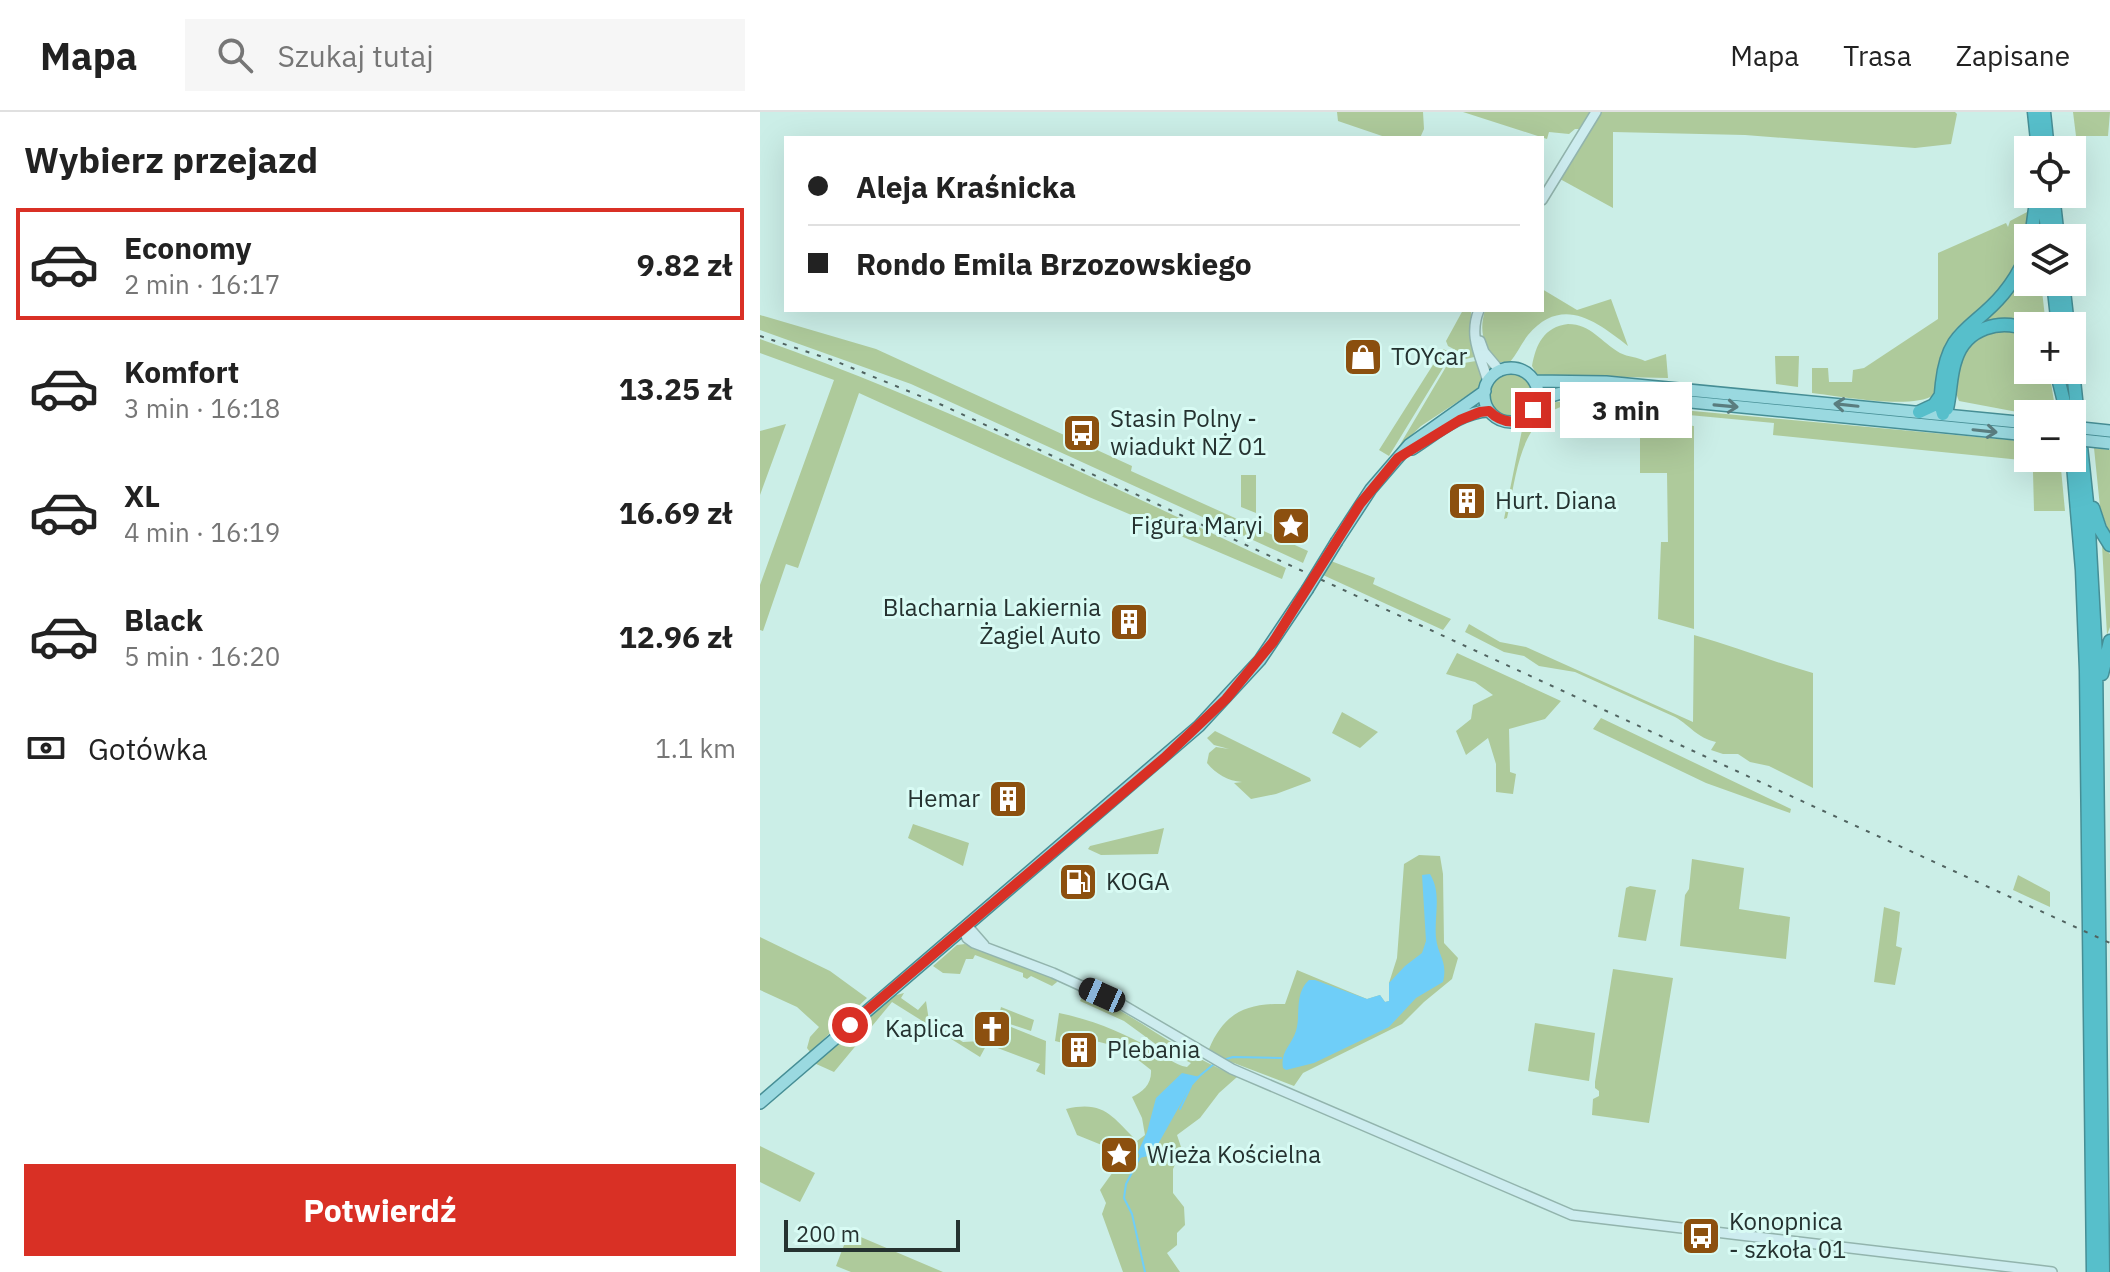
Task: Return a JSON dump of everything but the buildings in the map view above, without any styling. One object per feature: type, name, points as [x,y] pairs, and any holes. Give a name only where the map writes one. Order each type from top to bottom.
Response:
[{"type":"highway","points":[[2034,112],[2037,136]]},
{"type":"highway","points":[[2044,112],[2047,136]]},
{"type":"highway","points":[[1943,420],[1941,395],[1945,365],[1952,345],[1966,327],[2004,294],[2014,279]]},
{"type":"highway","points":[[1943,420],[1956,357],[1970,337],[1986,327],[2014,326]]},
{"type":"highway","points":[[1919,412],[1934,405],[1941,395]]},
{"type":"highway","points":[[2074,472],[2086,671],[2093,1272]]},
{"type":"highway","points":[[2084,472],[2096,519],[2110,545]]},
{"type":"highway","points":[[2084,472],[2094,604],[2097,716],[2103,1272]]},
{"type":"highway","points":[[2097,716],[2110,641]]},
{"type":"main road","points":[[760,1103],[1190,735],[1226,699],[1273,642],[1371,489],[1424,432],[1486,386],[1500,371],[1517,369],[1534,381],[1606,382],[1919,412],[1943,420],[2014,433]]},
{"type":"main road","points":[[1534,381],[1538,400]]},
{"type":"main road","points":[[1486,386],[1489,411]]},
{"type":"main road","points":[[1398,458],[1460,420],[1480,412],[1489,411],[1504,421],[1519,421],[1531,413],[1538,400],[1561,393],[2014,423]]},
{"type":"main road","points":[[2086,428],[2110,431]]},
{"type":"main road","points":[[2086,440],[2110,443]]},
{"type":"street","points":[[1544,197],[1596,112]]},
{"type":"street","points":[[1479,312],[1474,336],[1486,386]]},
{"type":"street","points":[[1480,312],[1481,344],[1500,371]]},
{"type":"street","points":[[963,928],[970,929],[984,945],[1121,1004],[1232,1069],[1572,1215],[2052,1272]]},
{"type":"green space","points":[[1337,112],[1423,112],[1424,129],[1421,136],[1382,136],[1338,121]]},
{"type":"green space","points":[[1463,112],[1957,114],[1951,144],[1915,148],[1745,135],[1613,132],[1613,208],[1560,179],[1591,129],[1575,129],[1569,134],[1549,132],[1547,139]]},
{"type":"green space","points":[[2073,112],[2110,112],[2108,136],[2076,136]]},
{"type":"green space","points":[[2029,211],[2027,224],[2014,224],[2014,267],[1994,295],[1951,335],[1940,359],[1934,395],[1893,402],[1812,393],[1812,368],[1828,368],[1829,382],[1852,382],[1853,370],[1864,368],[1938,319],[1938,253],[2006,223],[2008,227],[2010,221]]},
{"type":"green space","points":[[2014,282],[2014,296],[2043,296],[2044,312],[2014,312],[2014,321],[1981,323]]},
{"type":"green space","points":[[1544,290],[1577,310],[1611,299],[1628,346],[1591,321],[1566,314],[1553,316],[1541,323],[1528,335],[1510,362],[1497,362],[1488,349],[1482,325],[1485,312],[1544,312]]},
{"type":"green space","points":[[1462,312],[1471,312],[1474,357],[1458,361],[1452,358],[1455,354],[1461,358],[1463,354],[1448,346],[1446,341]]},
{"type":"green space","points":[[760,315],[876,349],[1132,466],[1131,471],[1308,551],[1303,563],[911,384],[760,330]]},
{"type":"green space","points":[[1568,324],[1590,330],[1620,353],[1645,361],[1666,354],[1668,378],[1537,375],[1532,366],[1542,338],[1553,329]]},
{"type":"green space","points":[[2014,331],[2014,384],[2051,384],[2054,400],[2014,400],[2014,411],[1959,401],[1956,390],[1958,367],[1970,348],[1988,334]]},
{"type":"green space","points":[[760,339],[894,390],[1091,477],[1286,568],[1282,579],[1089,497],[859,393],[798,568],[786,564],[763,631],[760,630],[760,585],[834,380],[760,353]]},
{"type":"green space","points":[[1443,349],[1452,353],[1389,456],[1379,450]]},
{"type":"green space","points":[[1775,356],[1799,356],[1798,387],[1776,384]]},
{"type":"green space","points":[[1450,360],[1458,364],[1476,361],[1482,375],[1480,387],[1421,426],[1398,448]]},
{"type":"green space","points":[[1511,373],[1527,380],[1534,396],[1527,412],[1511,419],[1495,412],[1488,396],[1495,380]]},
{"type":"green space","points":[[1573,400],[2014,440],[2014,459],[1773,435],[1774,423],[1572,404],[1554,410],[1531,433],[1523,448],[1507,518],[1504,519],[1522,430],[1549,403]]},
{"type":"green space","points":[[1640,422],[1694,426],[1694,629],[1658,619],[1661,542],[1668,542],[1667,473],[1640,473]]},
{"type":"green space","points":[[786,424],[760,495],[760,431]]},
{"type":"green space","points":[[2094,448],[2110,450],[2110,536],[2100,507]]},
{"type":"green space","points":[[2033,472],[2061,472],[2065,511],[2034,511]]},
{"type":"green space","points":[[1241,475],[1256,475],[1256,513],[1241,507]]},
{"type":"green space","points":[[2102,545],[2110,554],[2110,627],[2107,635]]},
{"type":"green space","points":[[1331,561],[1375,578],[1373,584],[1451,619],[1443,630],[1323,575]]},
{"type":"green space","points":[[1469,624],[1500,642],[1526,647],[1693,722],[1694,635],[1813,673],[1813,788],[1738,754],[1711,750],[1716,742],[1699,735],[1675,717],[1575,672],[1539,666],[1524,656],[1504,652],[1465,632]]},
{"type":"green space","points":[[1457,653],[1561,701],[1545,719],[1509,729],[1510,772],[1516,774],[1513,794],[1496,792],[1496,764],[1488,738],[1466,755],[1456,731],[1471,719],[1473,705],[1493,695],[1475,682],[1446,674]]},
{"type":"green space","points":[[1342,712],[1378,732],[1360,748],[1332,733]]},
{"type":"green space","points":[[1601,718],[1791,809],[1790,813],[1706,783],[1593,729]]},
{"type":"green space","points":[[1215,731],[1311,781],[1251,799],[1234,783],[1242,782],[1223,776],[1207,763],[1209,753],[1216,747],[1229,749],[1214,745],[1207,738]]},
{"type":"green space","points":[[913,824],[969,843],[963,866],[908,838]]},
{"type":"green space","points":[[1164,828],[1158,854],[1101,855],[1088,849],[1090,846]]},
{"type":"green space","points":[[1419,855],[1440,856],[1444,943],[1458,958],[1452,979],[1402,1024],[1303,1073],[1294,1086],[1226,1060],[1209,1049],[1222,1027],[1238,1013],[1248,1008],[1285,1004],[1297,970],[1367,999],[1380,995],[1385,1002],[1389,1001],[1389,983],[1397,958],[1404,864]]},
{"type":"green space","points":[[1692,859],[1744,868],[1739,909],[1790,917],[1786,959],[1680,946]]},
{"type":"green space","points":[[2018,875],[2050,892],[2050,907],[2013,890]]},
{"type":"green space","points":[[1626,888],[1656,890],[1646,941],[1618,937]]},
{"type":"green space","points":[[1884,907],[1900,912],[1896,946],[1902,948],[1895,985],[1874,982]]},
{"type":"green space","points":[[760,937],[830,971],[867,998],[810,1052],[807,1048],[810,1037],[819,1027],[797,1007],[760,990]]},
{"type":"green space","points":[[965,944],[1057,982],[1052,986],[1031,976],[1027,979],[1023,973],[975,955],[973,959],[966,959],[960,974],[943,973],[933,966],[957,945]]},
{"type":"green space","points":[[1613,969],[1673,978],[1649,1123],[1592,1115],[1593,1099],[1599,1096],[1595,1082]]},
{"type":"green space","points":[[904,993],[901,998],[918,1010],[926,1001],[929,1021],[963,1042],[981,1041],[994,1036],[1001,1023],[1046,1041],[1045,1075],[1036,1071],[1040,1064],[987,1044],[980,1057],[892,1002],[834,1072],[814,1063],[893,996]]},
{"type":"green space","points":[[1084,994],[1237,1077],[1219,1093],[1200,1118],[1177,1135],[1182,1150],[1173,1169],[1173,1193],[1184,1207],[1185,1225],[1177,1233],[1177,1245],[1167,1253],[1180,1272],[1123,1272],[1102,1214],[1106,1203],[1100,1190],[1123,1158],[1119,1152],[1077,1135],[1066,1109],[1099,1109],[1114,1118],[1137,1141],[1145,1135],[1142,1118],[1132,1097],[1146,1087],[1151,1070],[1123,1048],[1064,1033],[1063,1043],[1055,1041],[1059,1013],[1120,1033],[1178,1064],[1187,1067],[1191,1063],[1161,1048],[1124,1021],[1080,1001]]},
{"type":"green space","points":[[1001,1007],[1034,1020],[1031,1031],[998,1020]]},
{"type":"green space","points":[[1535,1023],[1595,1033],[1589,1081],[1528,1071]]},
{"type":"green space","points":[[760,1146],[815,1173],[800,1202],[760,1182]]},
{"type":"green space","points":[[849,1232],[943,1272],[851,1272],[836,1266]]},
{"type":"water","points":[[1430,874],[1436,889],[1436,938],[1444,964],[1443,982],[1416,998],[1389,1027],[1314,1063],[1286,1070],[1283,1068],[1284,1053],[1296,1031],[1301,991],[1309,980],[1367,999],[1380,995],[1385,1002],[1389,1001],[1389,983],[1422,953],[1426,941],[1422,875]]},
{"type":"water","points":[[1182,1073],[1200,1077],[1189,1089],[1152,1155],[1140,1158],[1138,1152],[1156,1098]]},
{"type":"waterway","points":[[1223,1060],[1233,1057],[1281,1058]]},
{"type":"waterway","points":[[1197,1078],[1214,1064]]},
{"type":"waterway","points":[[1180,1109],[1191,1086]]},
{"type":"waterway","points":[[1140,1157],[1126,1184],[1124,1198],[1132,1214],[1145,1272]]},
{"type":"railway","points":[[760,336],[835,361],[942,405],[2110,943]]},
{"type":"place","name":"TOYcar","points":[[1363,357]]},
{"type":"place","name":"Stasin Polny - wiadukt NŻ 01","points":[[1082,433]]},
{"type":"place","name":"Hurt. Diana","points":[[1467,501]]},
{"type":"place","name":"Figura Maryi","points":[[1291,526]]},
{"type":"place","name":"Blacharnia Lakiernia Żagiel Auto","points":[[1129,622]]},
{"type":"place","name":"Hemar","points":[[1008,799]]},
{"type":"place","name":"KOGA","points":[[1078,882]]},
{"type":"place","name":"Kaplica","points":[[992,1029]]},
{"type":"place","name":"Plebania","points":[[1079,1050]]},
{"type":"place","name":"Wieża Kościelna","points":[[1119,1155]]},
{"type":"place","name":"Konopnica - szkoła 01","points":[[1701,1236]]},
{"type":"route","points":[[850,1025],[1164,758],[1226,699],[1273,642],[1360,504],[1398,458],[1475,413],[1489,411],[1500,420],[1511,422],[1525,418],[1533,410]]}]
